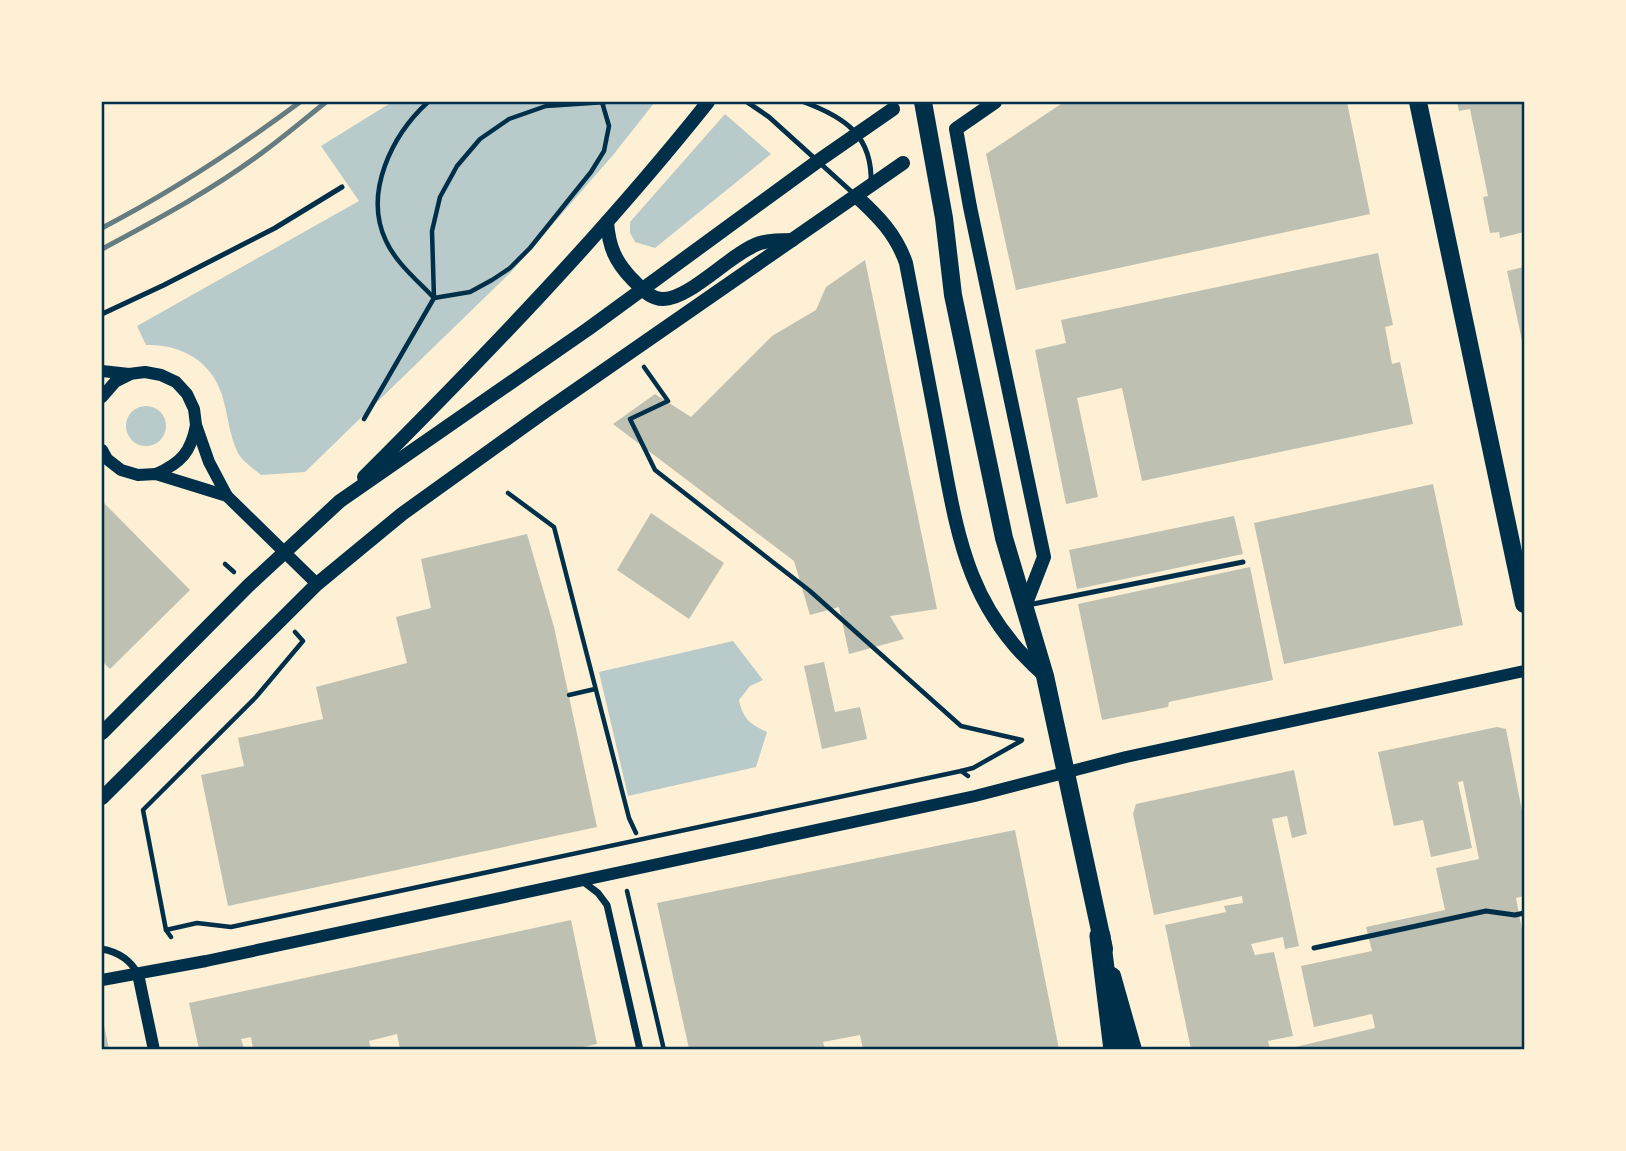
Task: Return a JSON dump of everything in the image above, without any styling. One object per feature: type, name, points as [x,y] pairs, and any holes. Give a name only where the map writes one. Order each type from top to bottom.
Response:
[{"type":"highway","points":[[1100,936],[1114,1049]]},
{"type":"main road","points":[[102,733],[490,350],[607,222],[708,102]]},
{"type":"main road","points":[[923,102],[944,218],[953,295],[1004,538],[1045,676],[1100,936],[1133,1049]]},
{"type":"main road","points":[[995,102],[956,129],[1044,557],[1025,606]]},
{"type":"main road","points":[[1418,102],[1524,604]]},
{"type":"main road","points":[[340,501],[643,290],[893,109]]},
{"type":"main road","points":[[102,798],[317,584],[412,507],[544,411],[903,163]]},
{"type":"main road","points":[[856,196],[881,219],[899,244],[906,262],[954,514],[969,571],[988,609],[1011,644],[1045,676]]},
{"type":"main road","points":[[607,222],[609,245],[614,257],[643,290],[656,298],[669,298],[752,247],[771,241],[794,240]]},
{"type":"street","points":[[102,371],[129,374],[145,372],[161,375],[176,383],[190,401],[209,462],[227,496],[317,584]]},
{"type":"street","points":[[102,397],[115,382],[129,374]]},
{"type":"street","points":[[102,450],[107,459],[121,470],[138,475],[156,474],[173,467],[185,455],[193,440],[196,425]]},
{"type":"street","points":[[156,474],[227,496]]},
{"type":"street","points":[[102,980],[992,791],[1126,757],[1524,671]]},
{"type":"street","points":[[581,880],[598,893],[607,905],[640,1049]]},
{"type":"street","points":[[102,949],[123,956],[132,963],[138,974],[154,1049]]},
{"type":"lane","points":[[747,102],[769,117],[856,196]]},
{"type":"lane","points":[[804,102],[837,115],[858,134],[868,159],[871,185]]},
{"type":"lane","points":[[102,314],[275,228],[342,187]]},
{"type":"lane","points":[[1025,606],[1243,562]]},
{"type":"lane","points":[[1314,948],[1486,911],[1515,915],[1524,913]]},
{"type":"path","points":[[428,102],[403,131],[387,158],[379,187],[377,217],[386,242],[396,257],[435,298]]},
{"type":"path","points":[[364,419],[435,298],[432,231],[440,197],[465,157],[480,139],[509,119],[546,106],[604,102],[609,126],[604,150],[592,172],[530,248],[510,268],[470,292],[435,298]]},
{"type":"path","points":[[166,930],[197,923],[231,928],[961,771],[973,768],[1022,740],[961,726],[810,591],[655,470],[630,419],[668,401],[634,351]]},
{"type":"path","points":[[508,493],[554,527],[629,818],[636,833]]},
{"type":"path","points":[[171,937],[166,930],[143,810],[256,697],[303,641]]},
{"type":"path","points":[[569,695],[595,689]]},
{"type":"path","points":[[961,771],[992,791]]},
{"type":"path","points":[[622,871],[664,1049]]},
{"type":"shaded area","points":[[392,102],[655,102],[613,155],[512,271],[305,472],[261,475],[238,453],[222,395],[210,372],[193,356],[182,351],[159,345],[146,345],[137,326],[359,201],[321,146]]},
{"type":"shaded area","points":[[725,114],[771,154],[655,248],[635,242],[630,233],[630,222]]},
{"type":"shaded area","points":[[146,406],[154,407],[160,412],[165,418],[165,434],[160,440],[154,445],[146,446],[138,445],[132,440],[127,434],[126,426],[127,418],[132,412],[138,407]]},
{"type":"shaded area","points":[[733,641],[763,680],[750,686],[739,700],[748,720],[767,732],[756,767],[628,796],[599,672]]},
{"type":"building","points":[[1064,102],[1347,102],[1370,214],[1016,290],[986,154]]},
{"type":"building","points":[[1457,102],[1524,102],[1524,232],[1500,238],[1499,232],[1490,233],[1483,197],[1488,196],[1470,109],[1459,111]]},
{"type":"building","points":[[1378,253],[1393,325],[1385,327],[1392,364],[1400,362],[1413,424],[1142,481],[1122,388],[1077,398],[1098,497],[1066,504],[1035,350],[1066,343],[1061,320]]},
{"type":"building","points":[[865,260],[937,609],[890,616],[904,639],[849,654],[839,607],[810,615],[794,561],[613,424],[655,394],[691,417],[772,336],[816,310],[826,287]]},
{"type":"building","points":[[1524,267],[1524,345],[1523,345],[1507,271]]},
{"type":"building","points":[[1433,484],[1463,625],[1284,664],[1254,523]]},
{"type":"building","points":[[102,501],[190,590],[110,669],[102,661]]},
{"type":"building","points":[[651,513],[724,563],[689,619],[617,570]]},
{"type":"building","points":[[1234,516],[1243,554],[1077,589],[1069,550]]},
{"type":"building","points":[[527,534],[554,627],[597,827],[228,906],[201,775],[244,766],[238,738],[323,719],[316,687],[407,663],[396,617],[431,608],[421,559]]},
{"type":"building","points":[[1250,567],[1273,680],[1169,702],[1168,707],[1102,720],[1078,604]]},
{"type":"building","points":[[824,662],[835,712],[860,707],[867,739],[822,749],[804,666]]},
{"type":"building","points":[[1497,727],[1506,729],[1524,821],[1524,896],[1516,898],[1524,940],[1524,1049],[1287,1049],[1375,1028],[1372,1014],[1314,1027],[1301,966],[1372,951],[1366,927],[1445,910],[1436,868],[1479,859],[1463,781],[1458,782],[1472,848],[1431,857],[1423,820],[1394,826],[1378,752]]},
{"type":"building","points":[[1294,770],[1307,834],[1292,838],[1287,816],[1272,819],[1299,946],[1285,949],[1283,937],[1251,944],[1255,955],[1274,952],[1293,1036],[1268,1041],[1270,1049],[1191,1049],[1165,925],[1226,912],[1224,906],[1243,903],[1242,896],[1154,915],[1133,814],[1136,804]]},
{"type":"building","points":[[1015,830],[1059,1049],[863,1049],[860,1035],[823,1042],[825,1049],[689,1049],[657,903]]},
{"type":"building","points":[[571,920],[597,1044],[574,1049],[400,1049],[397,1034],[369,1041],[371,1049],[253,1049],[251,1037],[241,1039],[244,1049],[199,1049],[189,1003]]},
{"type":"building","points":[[103,1021],[109,1049],[102,1049]]},
{"type":"railway","points":[[102,228],[203,169],[300,102]]},
{"type":"railway","points":[[102,249],[228,177],[326,102]]}]
